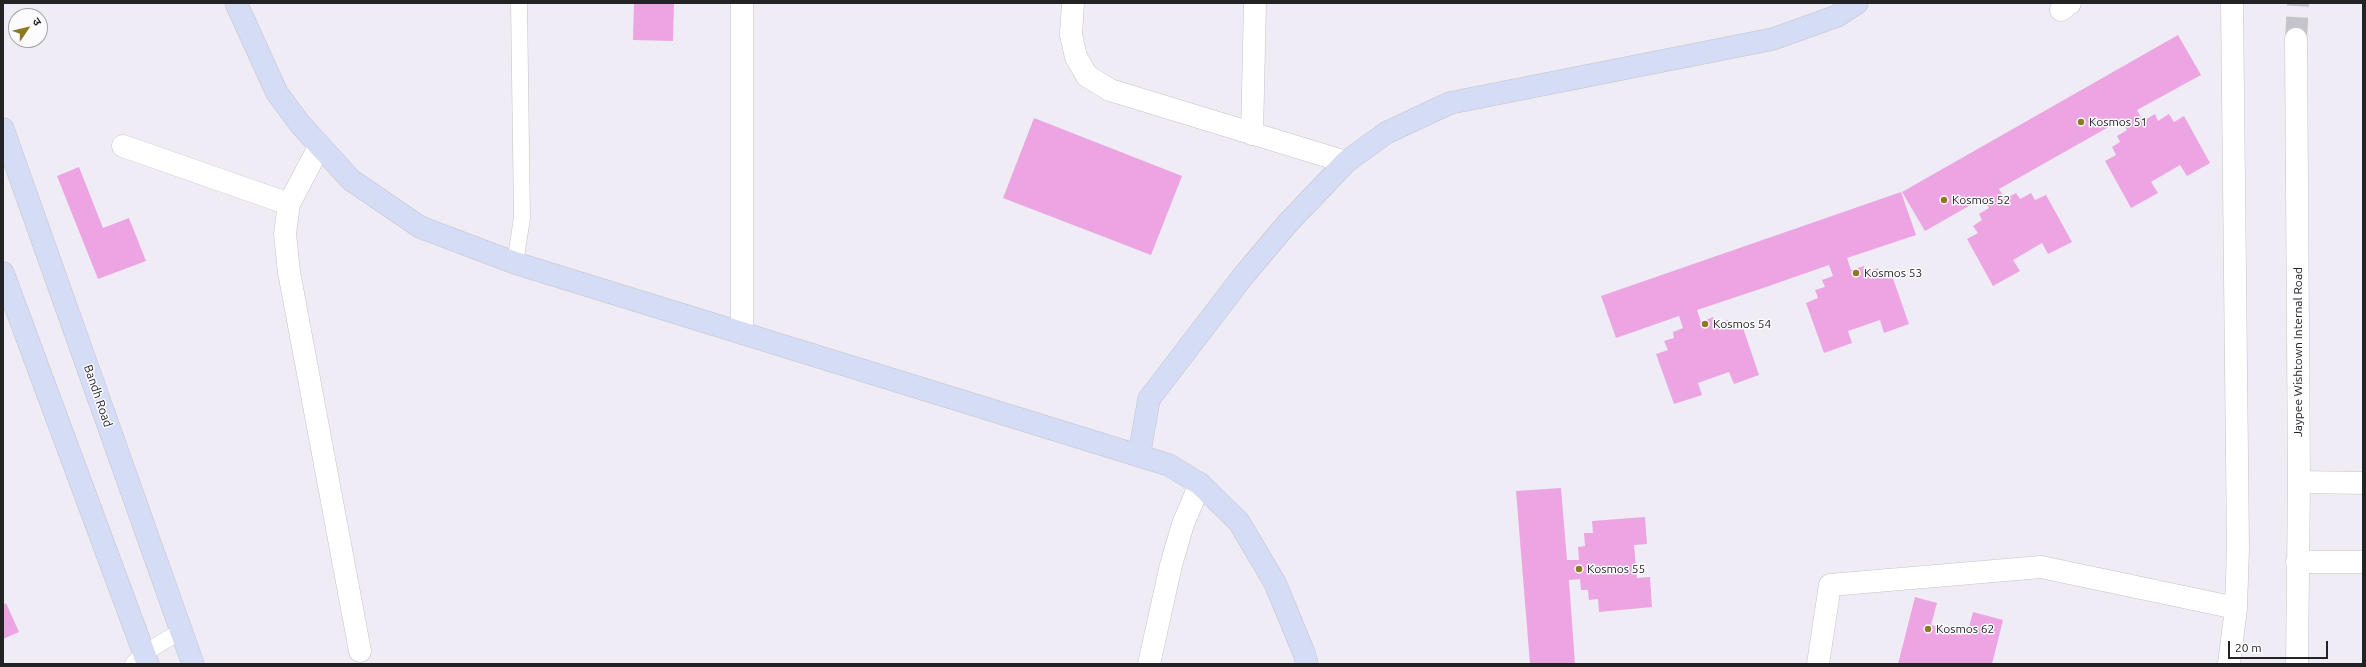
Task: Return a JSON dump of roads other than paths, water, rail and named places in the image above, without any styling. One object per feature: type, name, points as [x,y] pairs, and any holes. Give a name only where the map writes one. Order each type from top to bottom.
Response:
[{"type":"street","points":[[236,3],[277,93],[320,147],[351,180],[420,227],[515,263],[1169,465],[1200,484],[1239,522],[1276,583],[1307,664]]},
{"type":"street","points":[[742,3],[742,333]]},
{"type":"street","points":[[1073,3],[1071,35],[1076,57],[1087,76],[1110,90],[1346,162]]},
{"type":"street","points":[[1252,134],[1255,3]]},
{"type":"street","points":[[1139,456],[1149,399],[1244,274],[1287,224],[1346,162],[1386,133],[1450,103],[1773,38],[1837,16],[1857,3]]},
{"type":"street","points":[[2229,664],[2236,608],[2238,548],[2232,3]]},
{"type":"street","name":"Jaypee Wishtown Internal Road","points":[[2296,39],[2298,482],[2297,664]]},
{"type":"street","name":"Bandh Road","points":[[3,129],[193,664]]},
{"type":"street","points":[[123,146],[289,204]]},
{"type":"street","points":[[320,147],[289,204],[285,234],[289,272],[360,651]]},
{"type":"street","points":[[3,273],[141,660]]},
{"type":"street","points":[[2298,482],[2363,482]]},
{"type":"street","points":[[1149,664],[1171,565],[1183,524],[1200,484]]},
{"type":"street","points":[[2297,562],[2363,562]]},
{"type":"street","points":[[1818,664],[1830,585],[2042,567],[2236,608]]},
{"type":"lane","points":[[515,263],[522,218],[519,3]]},
{"type":"lane","points":[[141,660],[181,631]]},
{"type":"tunnel","points":[[2296,39],[2298,3]]},
{"type":"place","name":"Kosmos 51","points":[[2081,122]]},
{"type":"place","name":"Kosmos 52","points":[[1944,200]]},
{"type":"place","name":"Kosmos 53","points":[[1856,273]]},
{"type":"place","name":"Kosmos 54","points":[[1705,324]]},
{"type":"place","name":"Kosmos 55","points":[[1579,569]]},
{"type":"place","name":"Kosmos 62","points":[[1928,629]]}]
